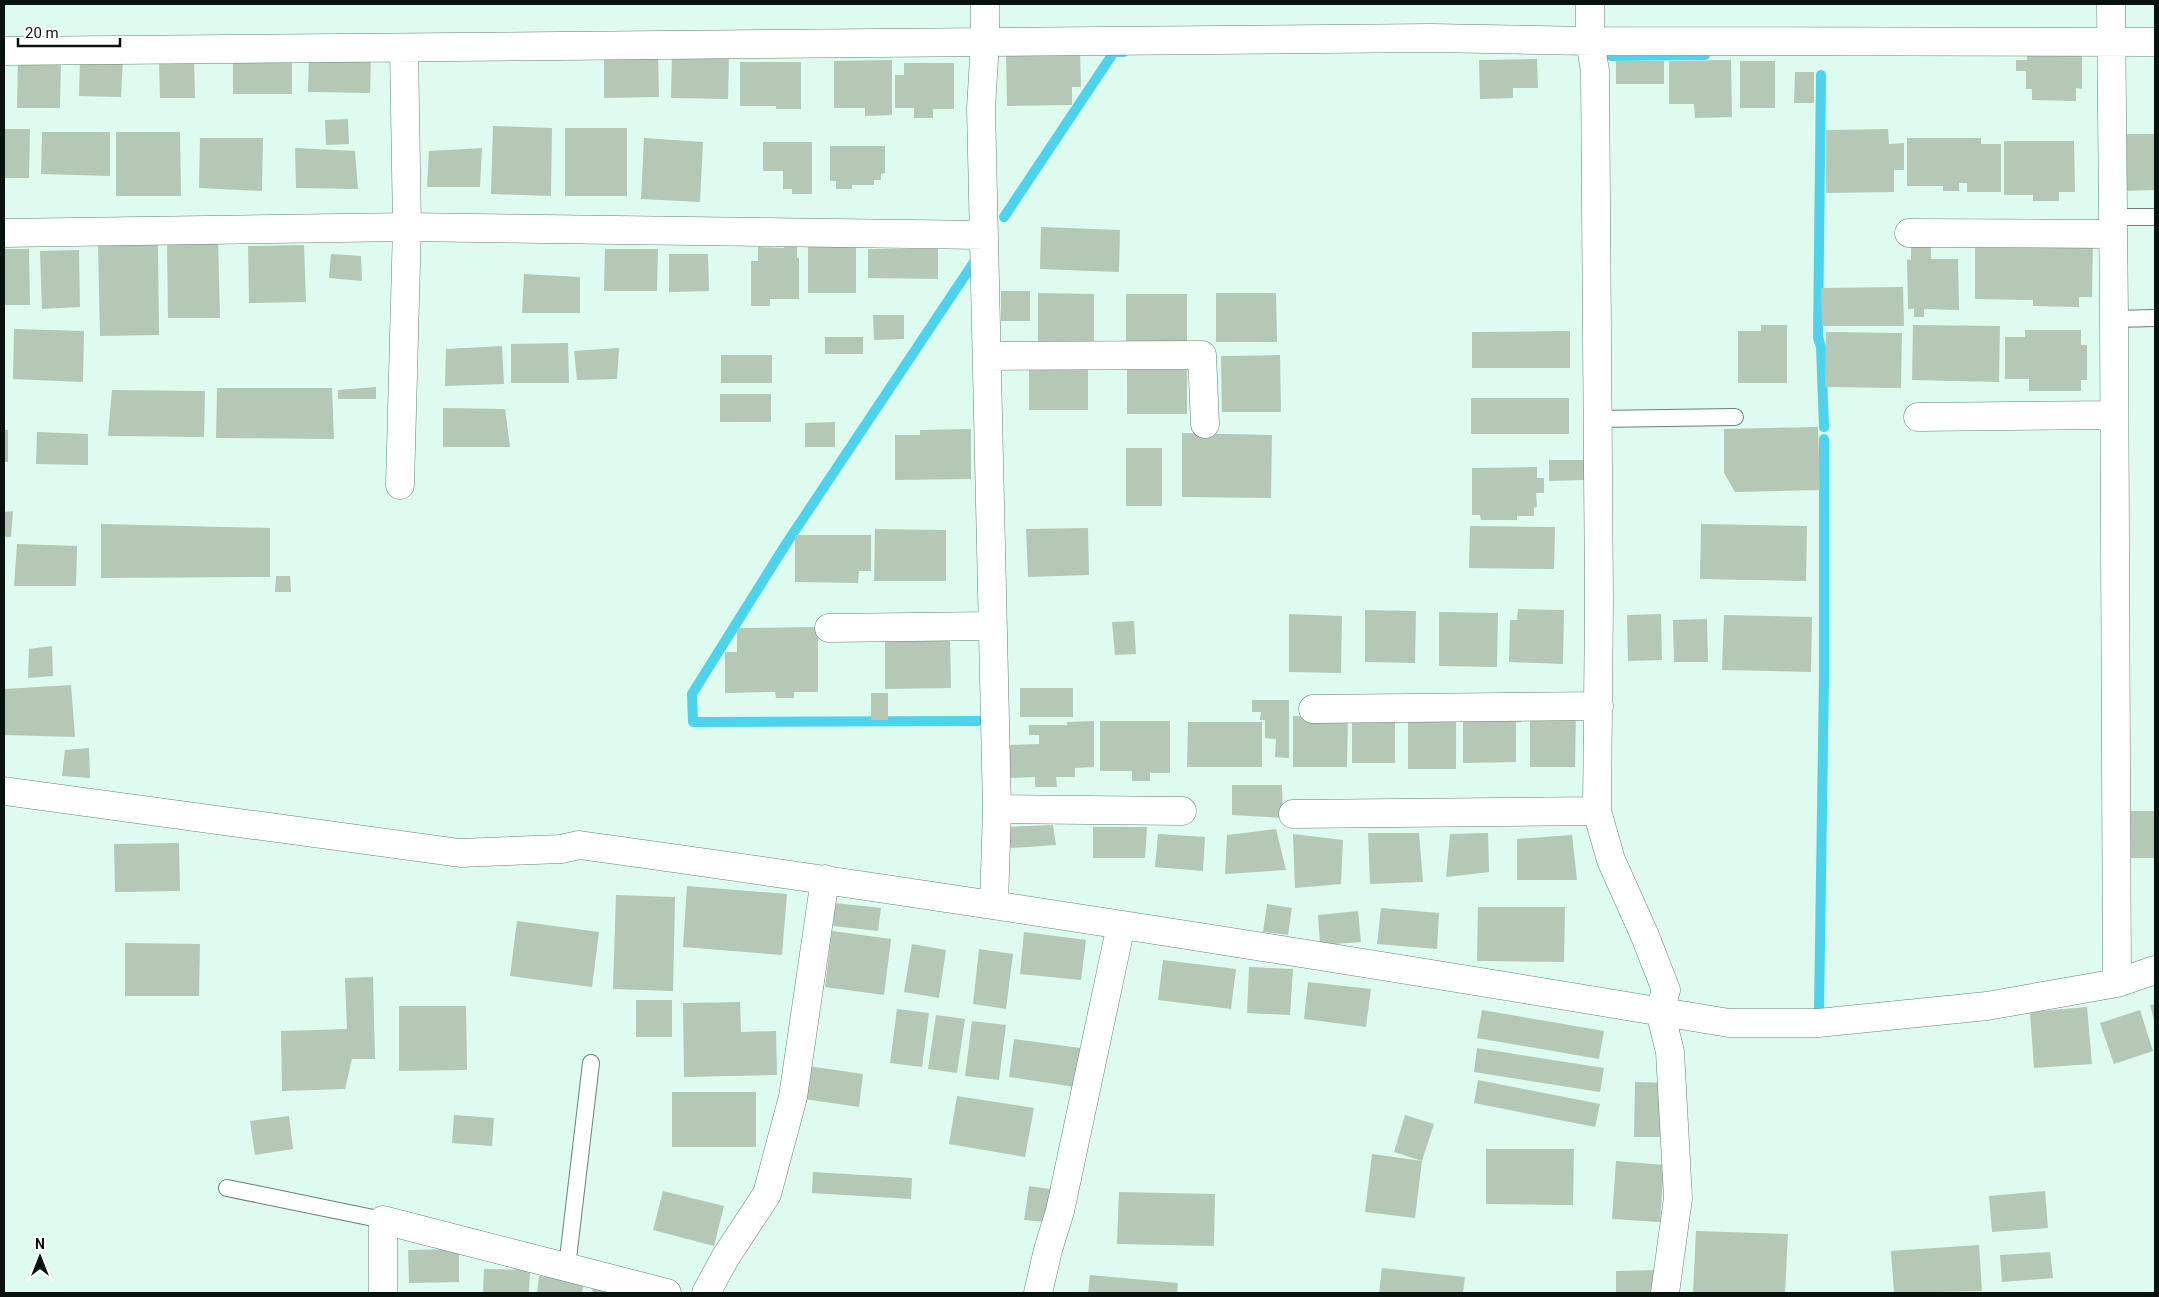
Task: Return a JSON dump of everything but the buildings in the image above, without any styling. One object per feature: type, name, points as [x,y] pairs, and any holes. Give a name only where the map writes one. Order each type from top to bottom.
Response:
[{"type":"street","points":[[985,4],[981,108],[996,808],[994,904]]},
{"type":"street","points":[[1590,4],[1590,41],[1595,70],[1599,706],[1597,811],[1611,860],[1646,936],[1666,990],[1660,1011],[1670,1052],[1678,1198],[1665,1293]]},
{"type":"street","points":[[2111,4],[2117,983]]},
{"type":"street","points":[[4,50],[1431,38],[1590,41],[2155,42]]},
{"type":"street","points":[[400,486],[407,227],[404,48]]},
{"type":"street","points":[[1909,233],[2113,226]]},
{"type":"street","points":[[4,233],[407,227],[984,235]]},
{"type":"street","points":[[987,356],[1202,355],[1206,424]]},
{"type":"street","points":[[1918,417],[2114,415]]},
{"type":"street","points":[[829,628],[992,626]]},
{"type":"street","points":[[1313,709],[1599,706]]},
{"type":"street","points":[[4,791],[460,852],[561,848],[580,845],[994,904],[1729,1023],[1818,1023],[1987,1006],[2117,983],[2155,970]]},
{"type":"street","points":[[996,808],[1182,811]]},
{"type":"street","points":[[1294,814],[1597,811]]},
{"type":"street","points":[[706,1293],[725,1258],[767,1194],[792,1097],[826,879]]},
{"type":"street","points":[[1038,1293],[1060,1211],[1121,925]]},
{"type":"street","points":[[383,1293],[383,1220],[667,1293]]},
{"type":"lane","points":[[2113,226],[2155,217]]},
{"type":"lane","points":[[2114,319],[2155,318]]},
{"type":"lane","points":[[1597,419],[1735,417]]},
{"type":"lane","points":[[567,1268],[591,1063]]},
{"type":"lane","points":[[228,1188],[383,1220]]},
{"type":"waterway","points":[[1004,217],[1114,52],[1124,52]]},
{"type":"waterway","points":[[1611,56],[1705,55]]},
{"type":"waterway","points":[[1821,75],[1818,337],[1821,347],[1824,427]]},
{"type":"waterway","points":[[974,262],[786,544],[692,694],[693,722],[978,721]]},
{"type":"waterway","points":[[1819,1009],[1824,677],[1824,439]]}]
